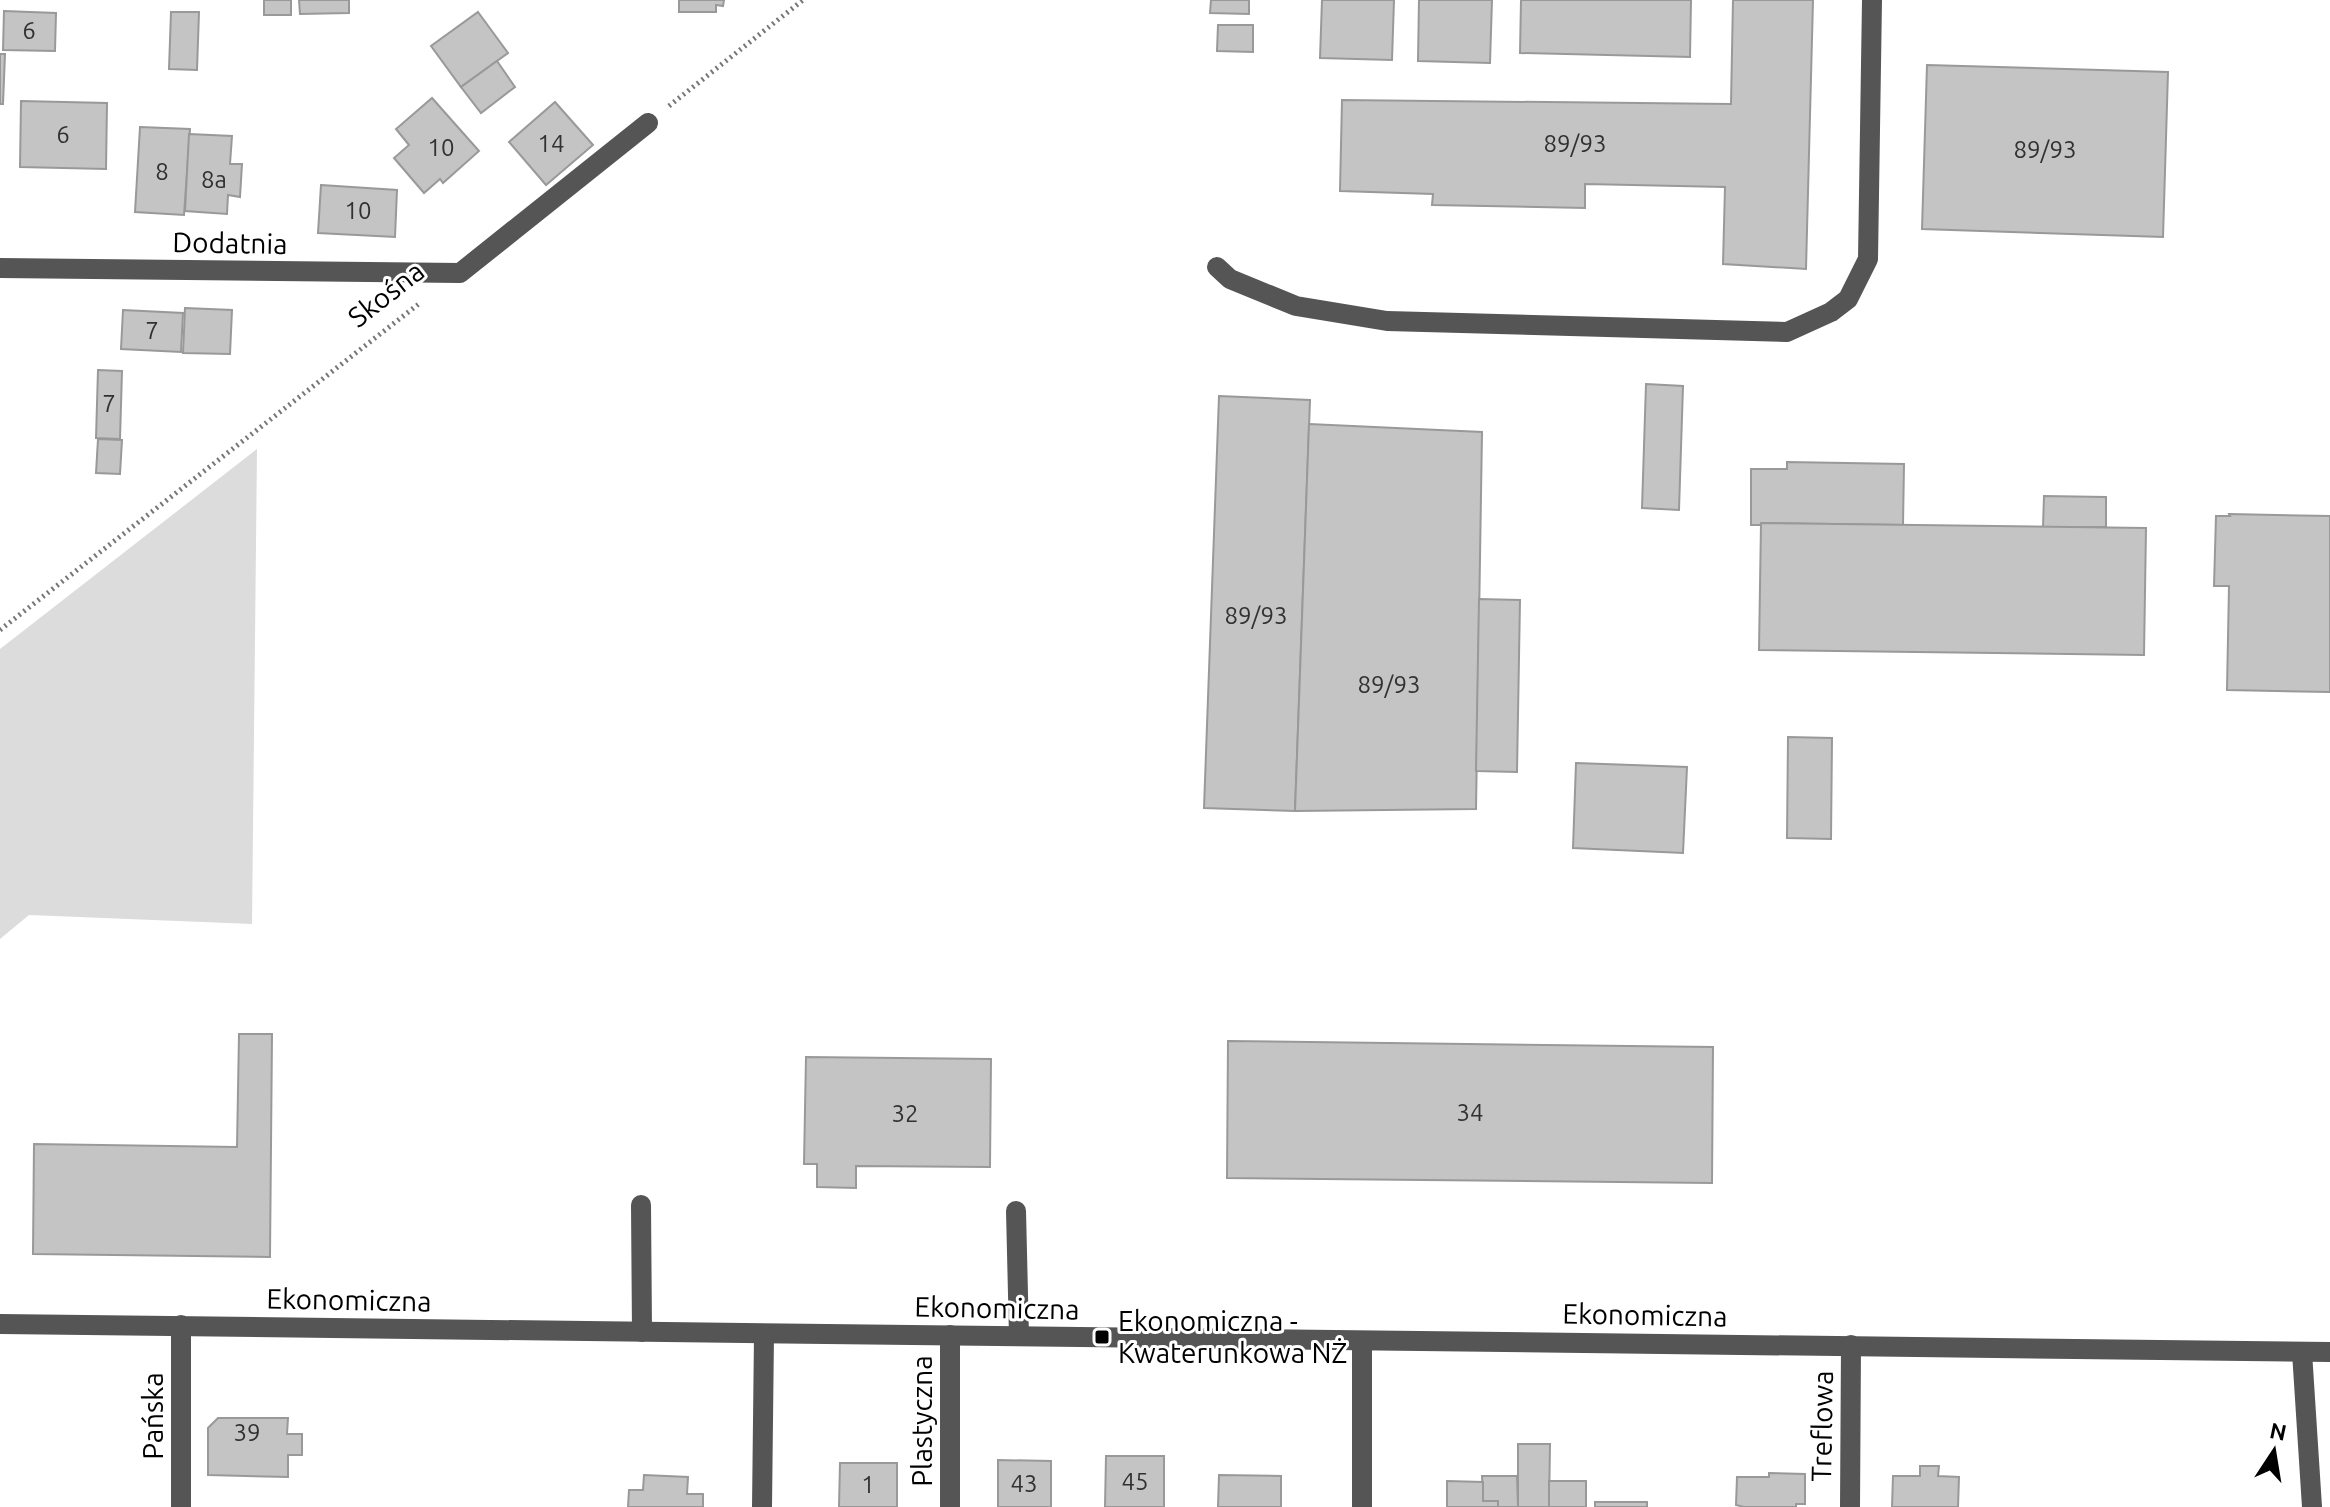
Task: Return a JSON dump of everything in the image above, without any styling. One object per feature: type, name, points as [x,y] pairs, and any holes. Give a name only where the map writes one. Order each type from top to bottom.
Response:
[{"type":"street","points":[[1217,267],[1230,279],[1296,306],[1387,321],[1787,332],[1831,312],[1848,299],[1868,259],[1872,0]]},
{"type":"street","name":"Skośna","points":[[460,273],[648,123]]},
{"type":"street","name":"Dodatnia","points":[[0,268],[460,273]]},
{"type":"street","points":[[641,1205],[642,1332]]},
{"type":"street","points":[[1016,1211],[1019,1336]]},
{"type":"street","name":"Ekonomiczna","points":[[0,1324],[2330,1352]]},
{"type":"street","name":"Pańska","points":[[181,1325],[181,1507]]},
{"type":"street","points":[[762,1507],[764,1334]]},
{"type":"street","name":"Plastyczna","points":[[950,1335],[950,1507]]},
{"type":"street","points":[[1362,1341],[1362,1507]]},
{"type":"street","name":"Treflowa","points":[[1850,1507],[1851,1345]]},
{"type":"street","points":[[2302,1352],[2312,1507]]},
{"type":"path","points":[[648,123],[803,0]]},
{"type":"path","name":"Skośna","points":[[0,630],[460,273]]},
{"type":"shaded area","points":[[257,449],[252,924],[29,915],[0,939],[0,649]]},
{"type":"building","points":[[264,0],[291,0],[291,15],[264,15]]},
{"type":"building","points":[[299,0],[349,0],[349,13],[300,14]]},
{"type":"building","points":[[679,0],[724,0],[723,6],[716,5],[716,12],[679,12]]},
{"type":"building","points":[[1211,0],[1249,0],[1249,14],[1210,13]]},
{"type":"building","points":[[1322,0],[1394,0],[1392,60],[1320,58]]},
{"type":"building","points":[[1419,0],[1492,0],[1490,63],[1418,61]]},
{"type":"building","points":[[1521,0],[1691,0],[1690,57],[1520,53]]},
{"type":"building","points":[[1733,0],[1813,0],[1806,269],[1723,264],[1725,187],[1585,184],[1585,208],[1432,205],[1433,194],[1340,191],[1342,100],[1731,104]]},
{"type":"building","points":[[4,11],[56,13],[55,51],[3,50]]},
{"type":"building","points":[[171,12],[199,12],[197,70],[169,69]]},
{"type":"building","points":[[478,12],[508,53],[461,87],[431,46]]},
{"type":"building","points":[[1218,25],[1253,25],[1253,52],[1217,51]]},
{"type":"building","points":[[0,54],[5,54],[3,104],[0,104]]},
{"type":"building","points":[[497,61],[515,87],[481,113],[461,87]]},
{"type":"building","points":[[1927,65],[2168,72],[2163,237],[1922,229]]},
{"type":"building","points":[[432,98],[479,151],[443,183],[440,179],[424,193],[394,158],[409,145],[396,129]]},
{"type":"building","points":[[21,101],[107,103],[106,169],[20,167]]},
{"type":"building","points":[[555,102],[593,145],[546,185],[509,142]]},
{"type":"building","points":[[140,127],[190,129],[184,215],[135,212]]},
{"type":"building","points":[[189,134],[232,136],[230,164],[242,164],[240,197],[228,195],[227,214],[185,211]]},
{"type":"building","points":[[321,185],[397,190],[395,237],[318,233]]},
{"type":"building","points":[[185,308],[232,310],[230,354],[183,353]]},
{"type":"building","points":[[123,310],[183,313],[181,352],[121,349]]},
{"type":"building","points":[[98,370],[122,371],[120,439],[96,438]]},
{"type":"building","points":[[1646,384],[1683,386],[1679,510],[1642,508]]},
{"type":"building","points":[[1219,396],[1310,400],[1295,811],[1204,808]]},
{"type":"building","points":[[1309,424],[1482,432],[1476,809],[1295,811]]},
{"type":"building","points":[[98,439],[122,440],[120,474],[96,473]]},
{"type":"building","points":[[1787,462],[1904,464],[1903,525],[1751,525],[1751,469],[1787,469]]},
{"type":"building","points":[[2044,496],[2106,497],[2106,527],[2043,527]]},
{"type":"building","points":[[2216,516],[2330,516],[2330,692],[2227,690],[2229,586],[2214,586]]},
{"type":"building","points":[[1761,523],[2146,528],[2144,655],[1759,650]]},
{"type":"building","points":[[1479,599],[1520,600],[1517,772],[1476,771]]},
{"type":"building","points":[[1788,737],[1832,738],[1831,839],[1787,838]]},
{"type":"building","points":[[1576,763],[1687,767],[1683,853],[1573,848]]},
{"type":"building","points":[[239,1034],[272,1034],[270,1257],[33,1254],[34,1144],[237,1147]]},
{"type":"building","points":[[1228,1041],[1713,1047],[1712,1183],[1227,1178]]},
{"type":"building","points":[[806,1057],[991,1059],[990,1167],[856,1166],[856,1188],[817,1187],[817,1164],[804,1164]]},
{"type":"building","points":[[218,1418],[288,1418],[287,1434],[302,1434],[302,1455],[288,1455],[288,1477],[208,1475],[208,1428]]},
{"type":"building","points":[[1518,1444],[1550,1444],[1549,1507],[1518,1507]]},
{"type":"building","points":[[1106,1456],[1164,1456],[1164,1507],[1105,1507]]},
{"type":"building","points":[[998,1460],[1051,1461],[1051,1507],[998,1507]]},
{"type":"building","points":[[840,1463],[897,1463],[897,1507],[839,1507]]},
{"type":"building","points":[[1920,1466],[1939,1466],[1938,1476],[1959,1477],[1958,1507],[1892,1507],[1893,1476],[1920,1476]]},
{"type":"building","points":[[1769,1473],[1805,1474],[1805,1504],[1796,1504],[1796,1507],[1736,1505],[1737,1477],[1769,1477]]},
{"type":"building","points":[[644,1475],[688,1477],[687,1494],[703,1494],[703,1507],[628,1507],[629,1490],[643,1490]]},
{"type":"building","points":[[1219,1475],[1281,1476],[1281,1507],[1218,1507]]},
{"type":"building","points":[[1482,1476],[1517,1476],[1518,1507],[1498,1507],[1498,1501],[1483,1501]]},
{"type":"building","points":[[1447,1481],[1483,1482],[1483,1501],[1498,1501],[1498,1507],[1447,1507]]},
{"type":"building","points":[[1549,1481],[1586,1481],[1586,1507],[1549,1507]]},
{"type":"building","points":[[1595,1502],[1647,1502],[1647,1507],[1595,1507]]},
{"type":"place","name":"Ekonomiczna - Kwaterunkowa NŻ","points":[[1102,1337]]}]
